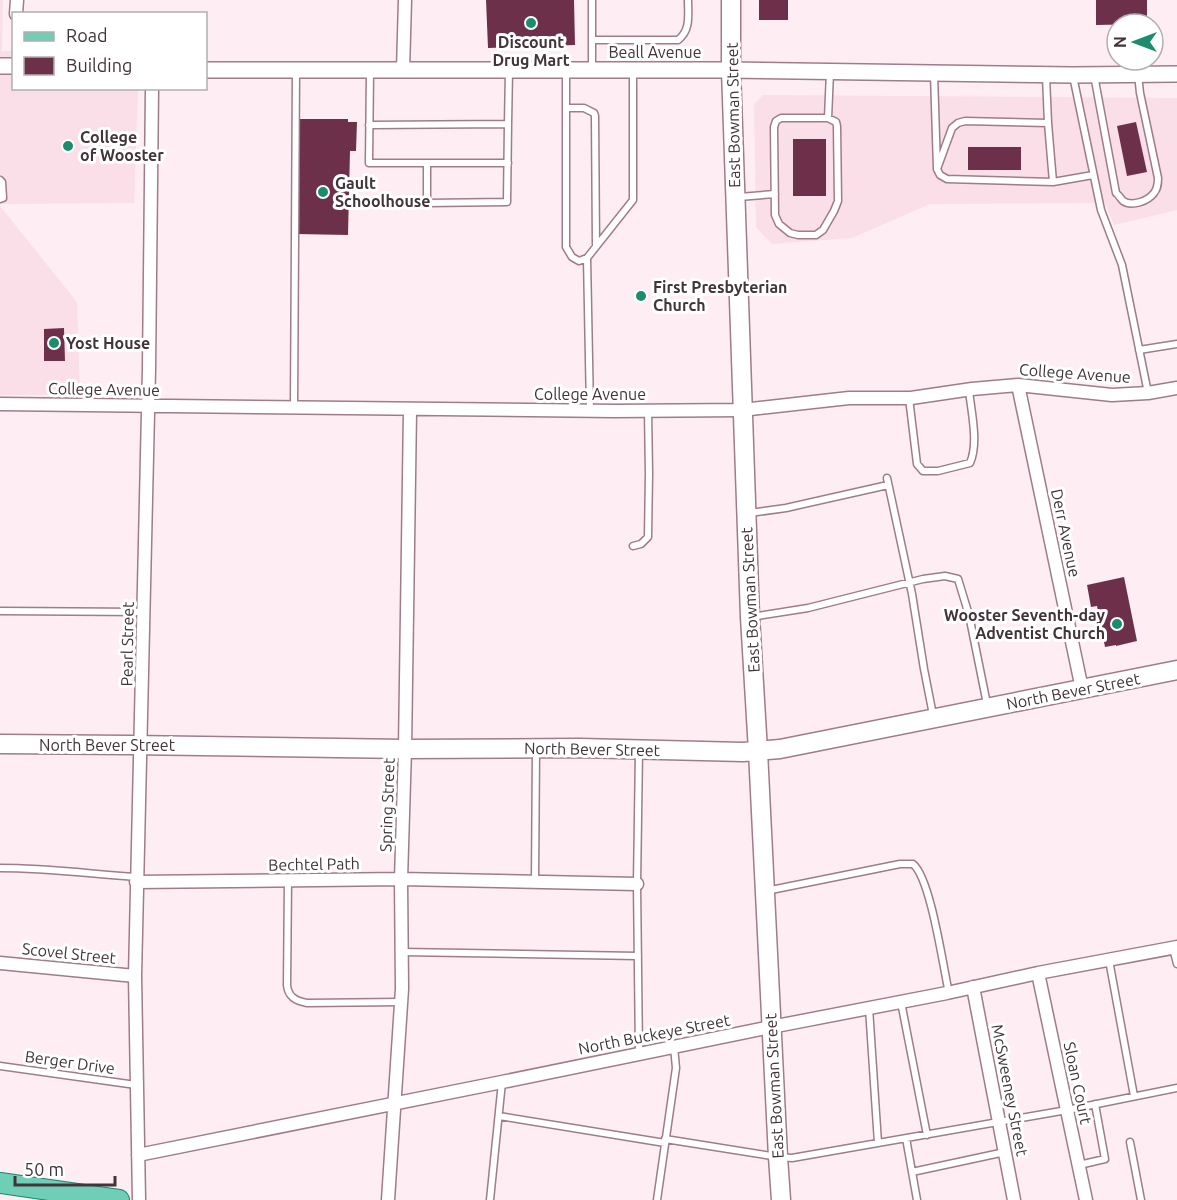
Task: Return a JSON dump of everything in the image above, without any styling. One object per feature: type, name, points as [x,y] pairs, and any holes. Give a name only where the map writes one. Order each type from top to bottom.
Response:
[{"type":"main road","name":"East Bowman Street","points":[[731,0],[731,70],[742,410],[750,617],[765,891],[764,1028],[781,1200]]},
{"type":"main road","name":"North Bever Street","points":[[0,744],[405,749],[639,749],[743,752],[780,749],[1177,670]]},
{"type":"main road","points":[[0,1183],[119,1200]]},
{"type":"street","points":[[403,70],[405,0]]},
{"type":"street","name":"Beall Avenue","points":[[207,70],[731,70],[1046,75],[1177,74]]},
{"type":"street","name":"Pearl Street","points":[[139,1200],[135,976],[136,880],[149,369],[152,90]]},
{"type":"street","name":"College Avenue","points":[[0,404],[410,410],[742,410],[849,398],[909,398],[969,389],[1018,385],[1112,395],[1148,393],[1177,388]]},
{"type":"street","name":"Derr Avenue","points":[[1018,385],[1082,688]]},
{"type":"street","name":"Spring Street","points":[[388,1200],[401,1002],[401,879],[410,410]]},
{"type":"street","name":"Bechtel Path","points":[[136,880],[401,879],[637,884]]},
{"type":"street","name":"North Buckeye Street","points":[[138,1155],[1175,947]]},
{"type":"street","name":"Scovel Street","points":[[0,963],[135,976]]},
{"type":"street","name":"Sloan Court","points":[[1038,973],[1086,1200]]},
{"type":"street","name":"McSweeney Street","points":[[973,987],[1014,1200]]},
{"type":"lane","points":[[592,0],[592,70]]},
{"type":"lane","points":[[592,40],[678,40],[685,35],[687,29],[688,0]]},
{"type":"lane","points":[[294,408],[296,70]]},
{"type":"lane","points":[[370,70],[369,163],[508,164]]},
{"type":"lane","points":[[427,164],[427,203],[507,202],[509,70]]},
{"type":"lane","points":[[566,70],[566,247],[572,257],[579,261],[587,258],[633,200],[633,70]]},
{"type":"lane","points":[[828,118],[830,72]]},
{"type":"lane","points":[[934,73],[937,169],[940,175],[947,179],[1053,182],[1093,175]]},
{"type":"lane","points":[[1094,75],[1116,193],[1122,200],[1133,203],[1146,200],[1153,195],[1157,188],[1158,178],[1138,74]]},
{"type":"lane","points":[[1046,75],[1053,182]]},
{"type":"lane","points":[[1072,75],[1101,210],[1122,265],[1148,393]]},
{"type":"lane","points":[[566,108],[584,108],[594,113],[595,116],[596,247]]},
{"type":"lane","points":[[781,118],[828,118],[836,122],[837,126],[837,201],[834,212],[823,230],[816,235],[790,233],[776,219],[775,214],[774,127],[776,121],[781,118]]},
{"type":"lane","points":[[937,169],[952,128],[958,123],[965,121],[1048,123]]},
{"type":"lane","points":[[369,125],[508,124]]},
{"type":"lane","points":[[0,180],[3,198],[0,199]]},
{"type":"lane","points":[[735,197],[775,194]]},
{"type":"lane","points":[[587,258],[590,411]]},
{"type":"lane","points":[[1139,350],[1177,344]]},
{"type":"lane","points":[[909,398],[917,464],[922,471],[938,471],[970,463],[974,455],[969,389]]},
{"type":"lane","points":[[633,546],[641,544],[648,537],[648,411]]},
{"type":"lane","points":[[746,513],[786,508],[888,481],[910,583],[934,719]]},
{"type":"lane","points":[[750,617],[808,608],[923,579],[945,576],[958,579],[969,615],[988,708]]},
{"type":"lane","points":[[0,611],[144,612]]},
{"type":"lane","points":[[535,882],[536,748]]},
{"type":"lane","points":[[639,749],[637,884],[639,1053]]},
{"type":"lane","points":[[765,891],[900,864],[913,864],[920,871],[929,899],[949,993]]},
{"type":"lane","points":[[0,868],[34,868],[136,880]]},
{"type":"lane","points":[[288,880],[287,989],[292,997],[308,1003],[401,1002]]},
{"type":"lane","points":[[1175,947],[1177,964]]},
{"type":"lane","points":[[402,952],[638,956]]},
{"type":"lane","points":[[1109,960],[1134,1096]]},
{"type":"lane","points":[[901,1002],[927,1135]]},
{"type":"lane","points":[[868,1008],[878,1143]]},
{"type":"lane","points":[[657,1200],[676,1068],[674,1047]]},
{"type":"lane","name":"Berger Drive","points":[[0,1066],[137,1085]]},
{"type":"lane","points":[[490,1200],[502,1082]]},
{"type":"lane","points":[[499,1116],[792,1158],[1067,1110],[1177,1088]]},
{"type":"lane","points":[[1078,1165],[1105,1159],[1095,1104]]},
{"type":"lane","points":[[906,1138],[917,1200]]},
{"type":"lane","points":[[1130,1142],[1142,1200]]},
{"type":"lane","points":[[912,1172],[1005,1152]]},
{"type":"shaded area","name":"College of Wooster","points":[[0,0],[3,0],[2,51],[12,51],[12,90],[138,90],[134,203],[0,204]]},
{"type":"shaded area","points":[[763,95],[1177,98],[1177,210],[1114,225],[1105,203],[930,204],[852,238],[772,244],[756,227],[754,104]]},
{"type":"shaded area","points":[[0,206],[77,302],[80,395],[0,395]]},
{"type":"building","name":"Discount Drug Mart","points":[[486,0],[574,0],[575,45],[488,48]]},
{"type":"building","points":[[759,0],[788,0],[788,20],[759,20]]},
{"type":"building","points":[[1096,0],[1147,0],[1147,12],[1105,12],[1105,25],[1096,25]]},
{"type":"building","name":"Gault Schoolhouse","points":[[299,119],[348,119],[348,122],[357,122],[356,151],[350,151],[348,235],[296,234]]},
{"type":"building","points":[[1136,122],[1147,172],[1127,176],[1117,126]]},
{"type":"building","points":[[793,139],[826,139],[826,196],[793,196]]},
{"type":"building","points":[[968,147],[1021,147],[1021,170],[968,170]]},
{"type":"building","name":"Yost House","points":[[64,328],[65,361],[44,361],[44,329]]},
{"type":"building","name":"Wooster Seventh-day Adventist Church","points":[[1124,577],[1137,641],[1105,647],[1097,606],[1091,607],[1087,585]]},
{"type":"place","name":"Discount Drug Mart","points":[[531,23]]},
{"type":"place","name":"College of Wooster","points":[[68,146]]},
{"type":"place","name":"Gault Schoolhouse","points":[[323,192]]},
{"type":"place","name":"First Presbyterian Church","points":[[641,296]]},
{"type":"place","name":"Yost House","points":[[54,343]]},
{"type":"place","name":"Wooster Seventh-day Adventist Church","points":[[1117,624]]}]
